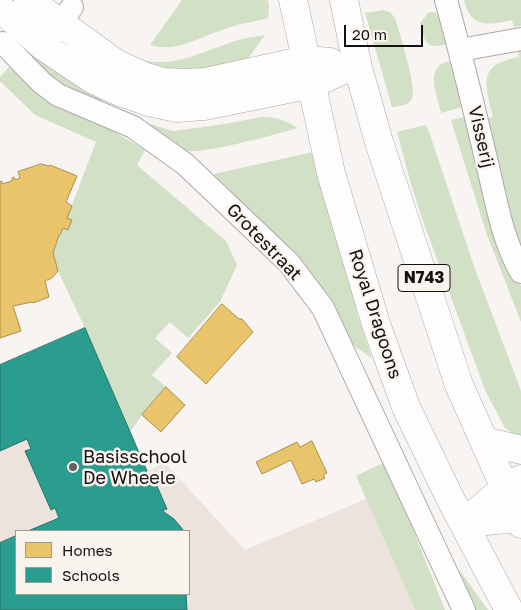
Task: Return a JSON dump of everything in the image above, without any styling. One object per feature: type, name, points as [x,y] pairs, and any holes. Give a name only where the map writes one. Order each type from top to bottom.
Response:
[{"type":"main road","name":"Royal Dragoons","points":[[292,0],[331,173],[376,324],[406,407],[449,496],[509,610]]},
{"type":"main road","name":"N743","points":[[344,0],[357,64],[379,142],[447,349],[484,441],[513,483],[520,521]]},
{"type":"main road","points":[[14,21],[66,16],[117,64],[146,77],[163,82],[206,82],[309,72],[357,64]]},
{"type":"main road","points":[[14,21],[44,46],[92,79],[141,99],[177,108],[204,106],[309,72]]},
{"type":"main road","points":[[484,441],[521,450]]},
{"type":"main road","points":[[464,523],[513,483]]},
{"type":"main road","points":[[464,523],[520,521]]},
{"type":"street","name":"Visserij","points":[[446,0],[460,50],[501,221],[511,254],[521,272]]},
{"type":"street","points":[[44,46],[66,16]]},
{"type":"street","name":"Grotestraat","points":[[14,21],[42,83],[58,95],[133,127],[185,164],[289,263],[323,308],[464,610]]},
{"type":"street","points":[[460,50],[521,40]]},
{"type":"shaded area","name":"Basisschool De Wheele","points":[[85,328],[147,471],[165,463],[245,550],[366,499],[415,610],[0,610],[0,365]]},
{"type":"green space","points":[[182,0],[268,0],[268,18],[228,28],[187,44],[169,47],[150,45]]},
{"type":"green space","points":[[464,0],[521,0],[521,26],[514,27],[512,20],[489,24],[482,23],[471,16]]},
{"type":"green space","points":[[383,10],[390,12],[395,18],[412,83],[411,101],[401,106],[392,107],[365,13]]},
{"type":"green space","points":[[429,12],[434,12],[441,16],[447,44],[434,46],[425,40],[420,23]]},
{"type":"green space","points":[[265,35],[249,57],[227,68],[173,73],[138,59],[152,62],[178,60],[242,39]]},
{"type":"green space","points":[[28,47],[81,82],[111,108],[72,94],[16,50]]},
{"type":"green space","points":[[518,50],[521,50],[521,246],[505,198],[486,119],[493,117],[488,94],[487,77],[496,65],[505,60],[519,57]]},
{"type":"green space","points":[[451,61],[462,107],[441,113],[435,89],[434,74],[442,64]]},
{"type":"green space","points":[[9,67],[46,100],[104,126],[145,150],[137,165],[226,241],[237,265],[220,302],[188,338],[170,322],[155,338],[172,353],[152,375],[166,387],[130,432],[58,271],[53,253],[63,228],[68,230],[72,221],[67,218],[96,142],[35,115],[0,81],[0,77]]},
{"type":"green space","points":[[261,117],[280,120],[298,128],[219,148],[189,151],[180,150],[172,146],[147,123],[173,131]]},
{"type":"green space","points":[[465,117],[502,252],[521,286],[521,322],[486,232],[451,120]]},
{"type":"green space","points":[[425,125],[428,129],[475,269],[521,391],[521,439],[505,428],[485,390],[411,184],[397,132]]},
{"type":"green space","points":[[313,152],[355,298],[357,314],[372,358],[348,342],[305,272],[251,211],[227,192],[214,174]]},
{"type":"green space","points":[[385,462],[445,610],[415,610],[356,476]]},
{"type":"green space","points":[[458,568],[488,610],[475,610]]},
{"type":"building: Homes","points":[[41,164],[50,165],[77,176],[66,202],[72,206],[67,218],[72,220],[68,230],[63,228],[53,253],[58,271],[52,278],[45,281],[49,297],[33,303],[13,306],[21,331],[0,338],[0,182],[2,181],[2,184],[12,181],[14,177],[15,180],[20,178],[18,172]]},
{"type":"building: Homes","points":[[222,304],[239,319],[242,319],[253,332],[206,384],[177,357]]},
{"type":"building: Homes","points":[[166,387],[185,405],[161,432],[142,415]]},
{"type":"building: Homes","points":[[312,441],[327,473],[323,475],[325,478],[316,482],[314,479],[302,484],[291,460],[262,474],[256,462],[297,442],[300,447]]},
{"type":"building: Schools","points":[[85,328],[147,471],[144,473],[147,480],[153,477],[167,509],[163,510],[164,512],[174,519],[183,530],[30,530],[59,518],[55,508],[51,510],[25,451],[31,449],[27,439],[0,451],[0,365]]},
{"type":"building: Schools","points":[[15,536],[15,595],[186,595],[187,610],[0,610],[0,543]]},
{"type":"place","name":"Basisschool De Wheele","points":[[73,467]]}]
